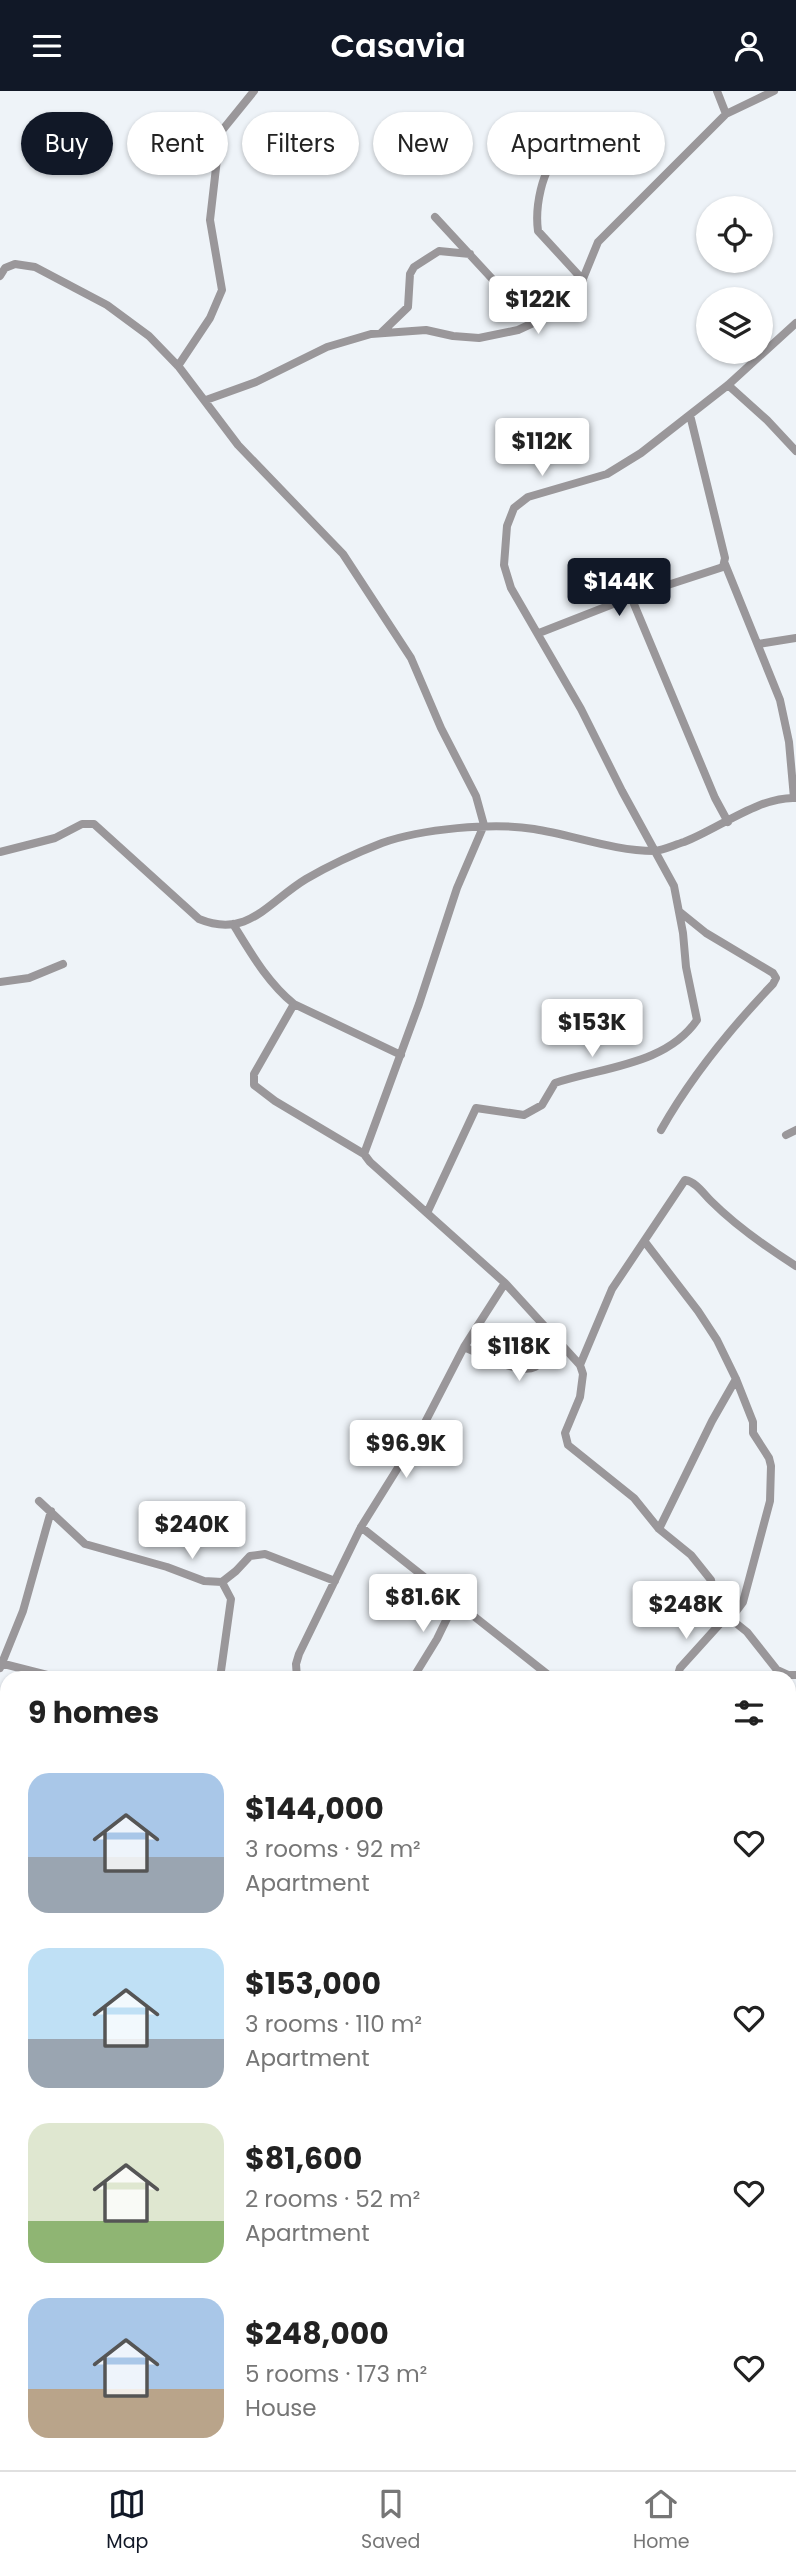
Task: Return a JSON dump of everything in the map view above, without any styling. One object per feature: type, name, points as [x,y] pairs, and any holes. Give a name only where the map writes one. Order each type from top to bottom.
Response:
[{"type":"street","points":[[178,366],[210,318],[222,290],[210,220],[220,133],[254,91]]},
{"type":"street","points":[[717,91],[726,114]]},
{"type":"street","points":[[206,400],[256,382],[327,347],[381,333],[426,330],[479,338],[504,334],[544,318],[575,291],[583,280],[598,242],[726,114],[774,91]]},
{"type":"street","points":[[547,175],[539,193],[538,231],[583,280]]},
{"type":"street","points":[[435,217],[533,323]]},
{"type":"street","points":[[381,333],[408,307],[414,267],[439,251],[471,255]]},
{"type":"street","points":[[0,276],[5,268],[15,264],[34,267],[44,272],[107,305],[149,336],[178,366],[238,445],[343,554],[411,658],[441,728],[476,796],[484,825],[457,888],[401,1055],[364,1154]]},
{"type":"street","points":[[427,1213],[476,1108],[524,1115],[542,1105],[555,1083],[650,1056],[675,1042],[696,1023],[697,1018],[674,886],[539,633],[511,588],[504,565],[507,526],[514,508],[528,497],[607,474],[641,453],[728,385],[796,323]]},
{"type":"street","points":[[728,385],[796,451]]},
{"type":"street","points":[[0,852],[55,838],[82,824],[93,824],[199,919],[215,925],[233,925],[263,912],[303,881],[326,868],[384,842],[484,825],[532,828],[655,851],[691,839],[769,801],[795,798],[789,742],[780,700],[725,564],[690,415]]},
{"type":"street","points":[[539,633],[631,597],[719,570],[725,564]]},
{"type":"street","points":[[631,597],[715,798],[728,822]]},
{"type":"street","points":[[758,644],[796,638]]},
{"type":"street","points":[[661,1130],[694,1077],[743,1014],[776,978],[773,973],[706,933],[679,912]]},
{"type":"street","points":[[233,925],[259,967],[294,1004],[401,1055]]},
{"type":"street","points":[[0,982],[29,978],[63,964]]},
{"type":"street","points":[[294,1004],[254,1075],[254,1085],[275,1101],[364,1154],[505,1283],[580,1364],[583,1374],[580,1397],[565,1433],[565,1440],[587,1462],[634,1498],[659,1529],[703,1567],[710,1580],[715,1600],[729,1617],[752,1637],[779,1671]]},
{"type":"street","points":[[786,1135],[796,1130]]},
{"type":"street","points":[[580,1364],[612,1289],[683,1182],[689,1180],[718,1208],[796,1266]]},
{"type":"street","points":[[645,1242],[698,1311],[725,1354],[753,1422],[753,1433],[769,1458],[771,1478],[768,1510],[743,1602],[679,1671]]},
{"type":"street","points":[[296,1671],[299,1654],[361,1527],[419,1434],[464,1347],[505,1283]]},
{"type":"street","points":[[464,1347],[520,1369],[533,1368],[556,1340]]},
{"type":"street","points":[[659,1529],[736,1379]]},
{"type":"street","points":[[39,1501],[85,1543],[204,1581],[222,1581],[256,1553],[335,1581]]},
{"type":"street","points":[[28,1671],[1,1665],[23,1611],[51,1511]]},
{"type":"street","points":[[361,1527],[543,1671]]},
{"type":"street","points":[[221,1671],[231,1599],[222,1581]]},
{"type":"street","points":[[417,1671],[437,1639],[454,1602]]}]
